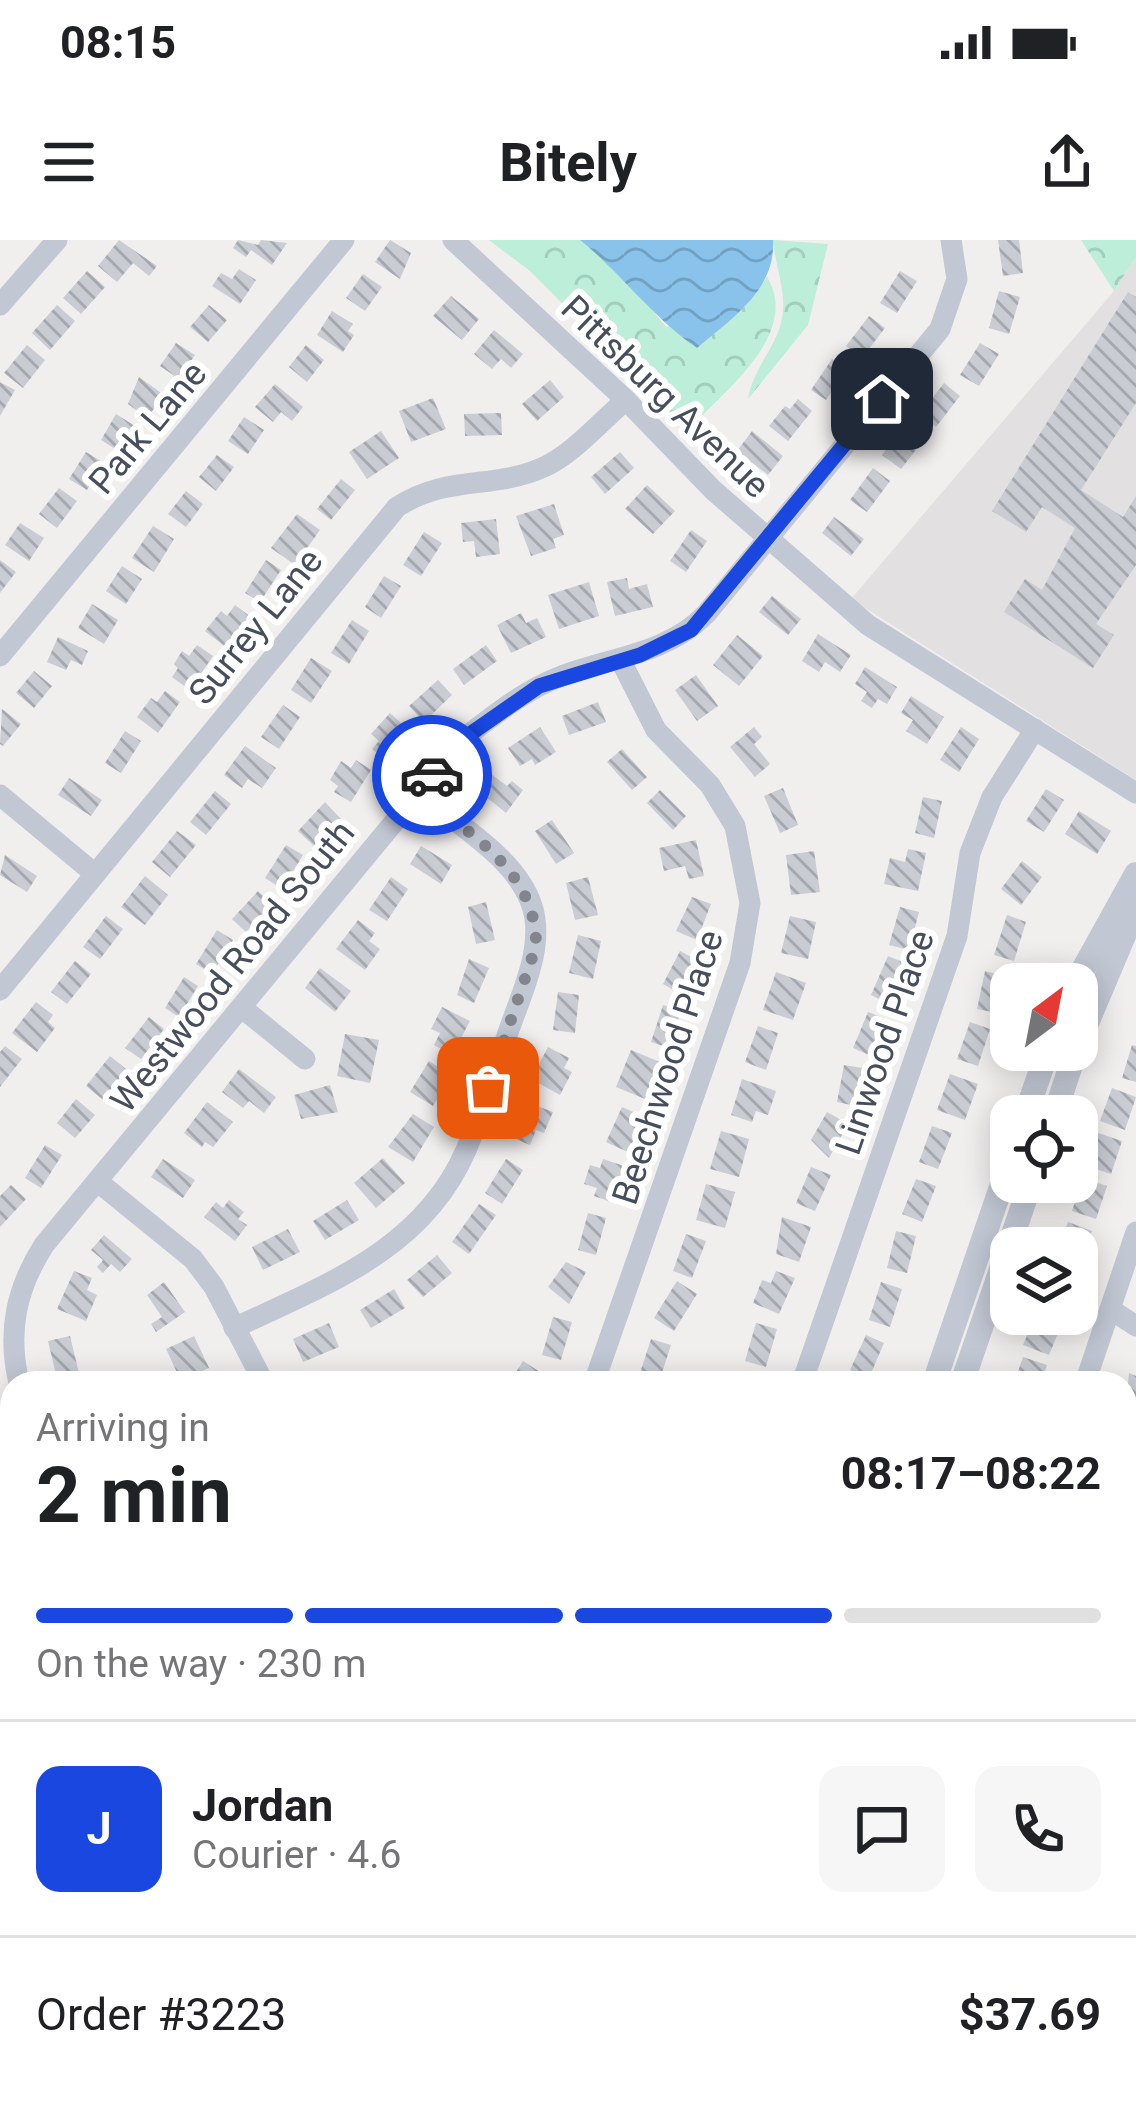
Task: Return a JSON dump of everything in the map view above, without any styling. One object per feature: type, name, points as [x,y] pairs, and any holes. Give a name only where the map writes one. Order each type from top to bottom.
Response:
[{"type":"street","points":[[0,305],[57,240]]},
{"type":"street","name":"Park Lane","points":[[1,653],[344,240]]},
{"type":"street","name":"Pittsburg Avenue","points":[[453,240],[767,538],[868,625],[1136,793]]},
{"type":"street","name":"Westwood Road South","points":[[17,1371],[12,1333],[28,1271],[418,792],[463,739],[509,704],[562,676],[691,630],[940,329],[957,279],[951,240]]},
{"type":"street","name":"Surrey Lane","points":[[0,990],[398,507],[443,484],[543,467],[626,400]]},
{"type":"street","name":"Beechwood Place","points":[[598,1371],[740,963],[751,903],[745,853],[723,802],[656,730],[620,659]]},
{"type":"street","name":"Linwood Place","points":[[806,1371],[956,936],[970,854],[992,796],[1035,729]]},
{"type":"street","points":[[233,1328],[351,1273],[423,1218],[466,1152],[514,1015],[536,946],[532,905],[506,864],[418,792]]},
{"type":"street","points":[[0,795],[95,874]]},
{"type":"street","points":[[1087,963],[1136,874]]},
{"type":"street","points":[[1098,998],[1136,907]]},
{"type":"street","points":[[241,1007],[305,1059]]},
{"type":"street","points":[[97,1181],[193,1259],[257,1371]]},
{"type":"street","points":[[938,1371],[996,1203]]},
{"type":"street","points":[[966,1371],[1024,1203]]},
{"type":"street","points":[[1089,1371],[1136,1232]]},
{"type":"street","points":[[1110,1309],[1136,1326]]},
{"type":"shaded area","points":[[1136,257],[1136,780],[851,599],[1114,291]]},
{"type":"green space","points":[[489,240],[580,240],[624,275],[666,327],[745,307],[767,277],[775,299],[774,320],[753,361],[688,430],[530,271]]},
{"type":"green space","points":[[773,240],[828,244],[808,325],[748,399],[782,318]]},
{"type":"green space","points":[[1081,240],[1136,240],[1136,257],[1114,291]]},
{"type":"water","points":[[580,240],[773,240],[772,258],[760,288],[697,348]]},
{"type":"building","points":[[119,240],[157,266],[149,276],[133,263],[117,282],[98,266]]},
{"type":"building","points":[[238,240],[258,245],[261,240],[287,243],[272,265],[251,250],[246,257],[233,248]]},
{"type":"building","points":[[390,240],[411,253],[400,279],[375,262]]},
{"type":"building","points":[[998,240],[1019,240],[1023,273],[1003,276]]},
{"type":"building","points":[[239,269],[256,280],[240,304],[212,286],[221,273],[232,279]]},
{"type":"building","points":[[87,271],[105,287],[81,314],[63,298]]},
{"type":"building","points":[[900,271],[917,281],[897,313],[880,303]]},
{"type":"building","points":[[363,274],[382,287],[365,311],[346,298]]},
{"type":"building","points":[[999,291],[1020,297],[1009,334],[989,328]]},
{"type":"building","points":[[1128,292],[1136,297],[1136,403],[1081,490],[1123,517],[1136,496],[1136,565],[1096,624],[1114,635],[1093,668],[1004,612],[1025,579],[1042,590],[1075,528],[1042,507],[1026,532],[992,511]]},
{"type":"building","points":[[451,296],[479,319],[462,340],[433,316]]},
{"type":"building","points":[[57,305],[75,321],[50,350],[32,333]]},
{"type":"building","points":[[209,305],[227,320],[208,342],[190,327]]},
{"type":"building","points":[[332,311],[353,324],[348,331],[354,335],[343,352],[317,335]]},
{"type":"building","points":[[869,316],[885,328],[862,358],[846,346]]},
{"type":"building","points":[[494,330],[523,354],[511,368],[501,359],[492,369],[474,354]]},
{"type":"building","points":[[176,343],[195,355],[179,379],[160,366]]},
{"type":"building","points":[[980,343],[999,354],[979,386],[960,375]]},
{"type":"building","points":[[27,345],[45,360],[23,388],[4,373]]},
{"type":"building","points":[[306,345],[324,360],[307,382],[289,367]]},
{"type":"building","points":[[832,359],[847,369],[826,400],[811,390]]},
{"type":"building","points":[[139,377],[164,395],[147,418],[128,404]]},
{"type":"building","points":[[550,380],[564,397],[537,421],[522,404]]},
{"type":"building","points":[[0,382],[15,390],[0,416]]},
{"type":"building","points":[[944,383],[960,396],[936,427],[920,414]]},
{"type":"building","points":[[275,384],[303,407],[292,421],[281,412],[273,422],[255,407]]},
{"type":"building","points":[[433,398],[446,429],[411,442],[399,411]]},
{"type":"building","points":[[798,399],[812,411],[788,441],[769,426],[785,406],[790,409]]},
{"type":"building","points":[[501,413],[502,435],[465,436],[464,414]]},
{"type":"building","points":[[116,414],[135,426],[120,452],[101,440]]},
{"type":"building","points":[[244,417],[264,430],[248,454],[228,441]]},
{"type":"building","points":[[906,423],[925,438],[901,469],[882,455]]},
{"type":"building","points":[[381,431],[399,458],[367,479],[349,452]]},
{"type":"building","points":[[752,431],[783,456],[768,475],[737,451]]},
{"type":"building","points":[[86,452],[104,463],[87,490],[69,479]]},
{"type":"building","points":[[620,452],[634,468],[605,494],[591,477]]},
{"type":"building","points":[[217,455],[234,467],[216,491],[199,477]]},
{"type":"building","points":[[873,468],[890,481],[867,512],[850,500]]},
{"type":"building","points":[[341,479],[355,490],[331,520],[317,509]]},
{"type":"building","points":[[647,485],[675,511],[653,534],[625,509]]},
{"type":"building","points":[[59,488],[77,501],[57,528],[39,514]]},
{"type":"building","points":[[186,491],[203,504],[186,527],[168,514]]},
{"type":"building","points":[[554,504],[564,535],[553,539],[556,548],[531,556],[516,516]]},
{"type":"building","points":[[297,514],[320,530],[295,565],[271,548]]},
{"type":"building","points":[[834,517],[864,539],[851,556],[822,533]]},
{"type":"building","points":[[496,519],[500,554],[476,557],[474,541],[463,542],[461,523]]},
{"type":"building","points":[[20,523],[44,538],[29,561],[5,545]]},
{"type":"building","points":[[153,526],[174,539],[154,572],[132,558]]},
{"type":"building","points":[[691,530],[707,541],[686,572],[670,561]]},
{"type":"building","points":[[424,532],[442,543],[421,576],[403,565]]},
{"type":"building","points":[[0,560],[16,572],[0,593]]},
{"type":"building","points":[[266,560],[281,570],[260,602],[245,593]]},
{"type":"building","points":[[122,566],[142,579],[126,604],[106,591]]},
{"type":"building","points":[[384,576],[401,586],[381,618],[365,607]]},
{"type":"building","points":[[627,578],[629,589],[647,584],[653,607],[615,616],[607,582]]},
{"type":"building","points":[[589,582],[599,616],[559,629],[548,595]]},
{"type":"building","points":[[772,596],[801,619],[788,635],[759,612]]},
{"type":"building","points":[[92,604],[118,620],[104,644],[78,628]]},
{"type":"building","points":[[235,605],[251,617],[227,648],[205,631],[221,611],[227,616]]},
{"type":"building","points":[[521,613],[526,623],[537,618],[546,637],[511,653],[497,625]]},
{"type":"building","points":[[352,620],[369,631],[349,664],[331,653]]},
{"type":"building","points":[[818,634],[851,655],[840,672],[825,662],[819,672],[802,661]]},
{"type":"building","points":[[737,635],[763,656],[739,686],[713,665]]},
{"type":"building","points":[[58,637],[88,651],[82,665],[71,660],[66,670],[47,662]]},
{"type":"building","points":[[197,645],[213,656],[190,690],[172,677],[178,668],[174,664],[182,651],[189,656]]},
{"type":"building","points":[[486,645],[497,661],[464,685],[453,669]]},
{"type":"building","points":[[311,658],[332,671],[311,703],[291,690]]},
{"type":"building","points":[[865,667],[897,687],[887,704],[878,699],[872,708],[861,701],[867,692],[855,684]]},
{"type":"building","points":[[34,671],[52,686],[34,708],[16,693]]},
{"type":"building","points":[[696,675],[718,706],[697,721],[675,690]]},
{"type":"building","points":[[438,680],[452,695],[424,722],[409,706]]},
{"type":"building","points":[[165,691],[180,702],[158,733],[137,717],[151,698],[157,702]]},
{"type":"building","points":[[911,696],[944,717],[927,744],[906,731],[913,720],[901,713]]},
{"type":"building","points":[[598,702],[606,722],[569,735],[562,716]]},
{"type":"building","points":[[283,705],[300,717],[279,749],[261,737]]},
{"type":"building","points":[[2,709],[21,724],[3,746],[0,744]]},
{"type":"building","points":[[390,713],[412,733],[386,761],[372,749],[379,741],[371,734]]},
{"type":"building","points":[[540,727],[556,752],[535,765],[532,759],[520,766],[508,748]]},
{"type":"building","points":[[754,727],[762,737],[754,744],[770,764],[755,777],[730,747]]},
{"type":"building","points":[[961,727],[979,739],[959,772],[940,760]]},
{"type":"building","points":[[125,731],[141,741],[121,773],[105,763]]},
{"type":"building","points":[[245,746],[276,768],[262,788],[248,779],[242,788],[224,775]]},
{"type":"building","points":[[622,749],[647,777],[632,790],[607,762]]},
{"type":"building","points":[[356,760],[371,770],[351,802],[334,792],[338,786],[330,780],[341,761],[351,768]]},
{"type":"building","points":[[487,771],[507,786],[512,781],[523,790],[506,813],[474,787]]},
{"type":"building","points":[[69,778],[102,800],[91,816],[58,795]]},
{"type":"building","points":[[783,788],[798,825],[780,833],[764,796]]},
{"type":"building","points":[[1046,789],[1064,800],[1044,832],[1026,821]]},
{"type":"building","points":[[660,790],[686,816],[673,830],[647,803]]},
{"type":"building","points":[[215,791],[231,804],[206,835],[190,822]]},
{"type":"building","points":[[923,797],[942,801],[934,838],[915,833]]},
{"type":"building","points":[[325,802],[341,819],[315,847],[298,831]]},
{"type":"building","points":[[1079,811],[1111,831],[1097,854],[1065,834]]},
{"type":"building","points":[[552,820],[574,853],[556,864],[535,831]]},
{"type":"building","points":[[177,831],[196,845],[170,877],[152,862]]},
{"type":"building","points":[[696,840],[704,876],[689,879],[685,866],[664,871],[659,848]]},
{"type":"building","points":[[286,845],[303,855],[282,889],[265,878]]},
{"type":"building","points":[[421,846],[452,865],[441,884],[410,864]]},
{"type":"building","points":[[908,849],[926,853],[918,891],[884,884],[890,858],[905,862]]},
{"type":"building","points":[[814,851],[820,892],[791,895],[786,855]]},
{"type":"building","points":[[5,855],[37,876],[27,892],[0,875]]},
{"type":"building","points":[[1022,861],[1042,877],[1021,905],[1001,889]]},
{"type":"building","points":[[145,876],[168,895],[145,925],[121,907]]},
{"type":"building","points":[[391,877],[408,889],[387,921],[369,910]]},
{"type":"building","points":[[588,877],[598,915],[575,920],[566,883]]},
{"type":"building","points":[[258,891],[272,904],[246,932],[232,919]]},
{"type":"building","points":[[692,897],[711,904],[697,940],[676,931]]},
{"type":"building","points":[[486,902],[495,940],[476,944],[468,907]]},
{"type":"building","points":[[900,907],[919,912],[909,950],[889,945]]},
{"type":"building","points":[[1007,915],[1026,922],[1014,961],[994,955]]},
{"type":"building","points":[[106,916],[123,929],[100,959],[83,947]]},
{"type":"building","points":[[790,916],[816,922],[808,959],[781,953]]},
{"type":"building","points":[[358,920],[375,933],[369,941],[380,949],[365,970],[336,949]]},
{"type":"building","points":[[217,930],[233,940],[212,974],[196,964]]},
{"type":"building","points":[[578,935],[601,941],[593,979],[569,973]]},
{"type":"building","points":[[680,951],[695,959],[677,992],[663,984]]},
{"type":"building","points":[[888,956],[905,963],[887,1003],[871,995]]},
{"type":"building","points":[[469,959],[489,968],[474,1003],[457,995]]},
{"type":"building","points":[[75,961],[91,974],[67,1004],[51,992]]},
{"type":"building","points":[[320,968],[351,991],[335,1012],[305,988]]},
{"type":"building","points":[[985,971],[990,972],[990,1012],[977,1009]]},
{"type":"building","points":[[776,972],[806,983],[793,1020],[763,1010]]},
{"type":"building","points":[[184,977],[198,986],[179,1017],[165,1008]]},
{"type":"building","points":[[558,992],[579,995],[575,1033],[553,1030]]},
{"type":"building","points":[[36,1002],[53,1015],[48,1022],[55,1028],[37,1052],[12,1033]]},
{"type":"building","points":[[663,1005],[681,1011],[669,1048],[651,1042]]},
{"type":"building","points":[[442,1007],[470,1021],[452,1055],[434,1045],[440,1033],[431,1029]]},
{"type":"building","points":[[868,1012],[884,1018],[869,1055],[853,1048]]},
{"type":"building","points":[[149,1017],[164,1029],[141,1059],[125,1048]]},
{"type":"building","points":[[970,1022],[990,1029],[978,1066],[957,1059]]},
{"type":"building","points":[[758,1026],[778,1033],[766,1070],[745,1062]]},
{"type":"building","points":[[345,1034],[379,1040],[370,1083],[337,1076]]},
{"type":"building","points":[[1132,1045],[1136,1046],[1136,1082],[1122,1078]]},
{"type":"building","points":[[5,1046],[22,1059],[0,1087],[0,1052]]},
{"type":"building","points":[[548,1047],[569,1058],[564,1068],[572,1072],[560,1095],[531,1079]]},
{"type":"building","points":[[631,1050],[660,1062],[645,1099],[616,1087]]},
{"type":"building","points":[[110,1056],[131,1073],[107,1103],[86,1086]]},
{"type":"building","points":[[429,1061],[452,1076],[433,1106],[410,1092]]},
{"type":"building","points":[[844,1065],[863,1068],[856,1106],[837,1102]]},
{"type":"building","points":[[239,1069],[276,1097],[264,1113],[249,1101],[243,1108],[222,1092]]},
{"type":"building","points":[[950,1074],[978,1084],[965,1120],[937,1110]]},
{"type":"building","points":[[742,1079],[776,1091],[768,1115],[756,1111],[752,1122],[731,1115]]},
{"type":"building","points":[[330,1085],[338,1112],[301,1119],[294,1095]]},
{"type":"building","points":[[1112,1088],[1136,1097],[1125,1130],[1100,1121]]},
{"type":"building","points":[[76,1099],[95,1115],[75,1138],[57,1123]]},
{"type":"building","points":[[524,1101],[553,1112],[544,1133],[536,1130],[530,1145],[511,1137]]},
{"type":"building","points":[[207,1102],[233,1122],[213,1147],[205,1142],[202,1147],[184,1133]]},
{"type":"building","points":[[622,1107],[645,1117],[628,1152],[606,1142]]},
{"type":"building","points":[[827,1112],[848,1124],[829,1158],[811,1140]]},
{"type":"building","points":[[413,1114],[434,1127],[413,1162],[388,1147]]},
{"type":"building","points":[[932,1126],[952,1133],[938,1169],[919,1162]]},
{"type":"building","points":[[721,1131],[749,1139],[739,1177],[710,1169]]},
{"type":"building","points":[[1098,1133],[1122,1141],[1111,1174],[1098,1170]]},
{"type":"building","points":[[45,1145],[62,1155],[41,1188],[25,1178]]},
{"type":"building","points":[[383,1158],[405,1183],[376,1208],[354,1183]]},
{"type":"building","points":[[163,1159],[195,1180],[183,1198],[151,1177]]},
{"type":"building","points":[[506,1159],[523,1170],[502,1204],[485,1193]]},
{"type":"building","points":[[603,1159],[624,1166],[611,1202],[594,1196],[597,1188],[584,1184],[590,1165],[600,1168]]},
{"type":"building","points":[[811,1167],[831,1175],[815,1211],[796,1203]]},
{"type":"building","points":[[916,1179],[936,1186],[922,1222],[902,1214]]},
{"type":"building","points":[[1098,1183],[1107,1186],[1096,1219],[1072,1211],[1075,1203],[1098,1203]]},
{"type":"building","points":[[706,1184],[735,1192],[725,1228],[696,1220]]},
{"type":"building","points":[[11,1185],[26,1199],[0,1227],[0,1196]]},
{"type":"building","points":[[229,1200],[244,1212],[238,1219],[247,1225],[235,1241],[204,1217],[216,1202],[223,1208]]},
{"type":"building","points":[[347,1200],[359,1220],[325,1240],[313,1221]]},
{"type":"building","points":[[479,1204],[496,1215],[469,1254],[452,1242]]},
{"type":"building","points":[[588,1213],[606,1218],[596,1255],[578,1250]]},
{"type":"building","points":[[782,1217],[811,1227],[799,1262],[776,1254]]},
{"type":"building","points":[[288,1229],[300,1252],[263,1270],[252,1247]]},
{"type":"building","points":[[896,1231],[916,1236],[907,1273],[887,1268]]},
{"type":"building","points":[[686,1234],[706,1241],[692,1278],[673,1271]]},
{"type":"building","points":[[104,1235],[132,1259],[120,1272],[111,1264],[103,1273],[97,1267],[103,1260],[91,1250]]},
{"type":"building","points":[[437,1255],[452,1273],[423,1297],[407,1280]]},
{"type":"building","points":[[566,1262],[586,1272],[569,1304],[548,1287]]},
{"type":"building","points":[[74,1271],[92,1278],[87,1290],[97,1295],[86,1321],[57,1309]]},
{"type":"building","points":[[776,1271],[795,1278],[779,1314],[753,1303],[762,1280],[771,1283]]},
{"type":"building","points":[[677,1281],[697,1294],[674,1331],[654,1318]]},
{"type":"building","points":[[164,1282],[185,1312],[156,1332],[151,1324],[162,1317],[147,1295]]},
{"type":"building","points":[[881,1282],[902,1289],[890,1327],[869,1320]]},
{"type":"building","points":[[394,1289],[405,1308],[371,1328],[360,1310]]},
{"type":"building","points":[[553,1317],[572,1322],[561,1360],[542,1355]]},
{"type":"building","points":[[329,1323],[339,1347],[303,1362],[293,1339]]},
{"type":"building","points":[[756,1323],[777,1329],[766,1367],[745,1361]]},
{"type":"building","points":[[866,1335],[884,1343],[872,1371],[850,1370]]},
{"type":"building","points":[[1027,1335],[1057,1335],[1049,1355],[1023,1345]]},
{"type":"building","points":[[70,1336],[79,1371],[55,1371],[48,1341]]},
{"type":"building","points":[[194,1336],[209,1368],[176,1371],[166,1349]]},
{"type":"building","points":[[651,1339],[671,1345],[663,1371],[641,1371]]},
{"type":"building","points":[[1023,1357],[1047,1365],[1045,1371],[1018,1371]]},
{"type":"building","points":[[523,1361],[539,1371],[517,1371]]},
{"type":"way so far","points":[[432,775],[418,792],[506,864],[523,884],[536,924],[536,946],[488,1088]]},
{"type":"route","points":[[432,775],[463,739],[539,686],[640,655],[691,630],[882,399]]}]
